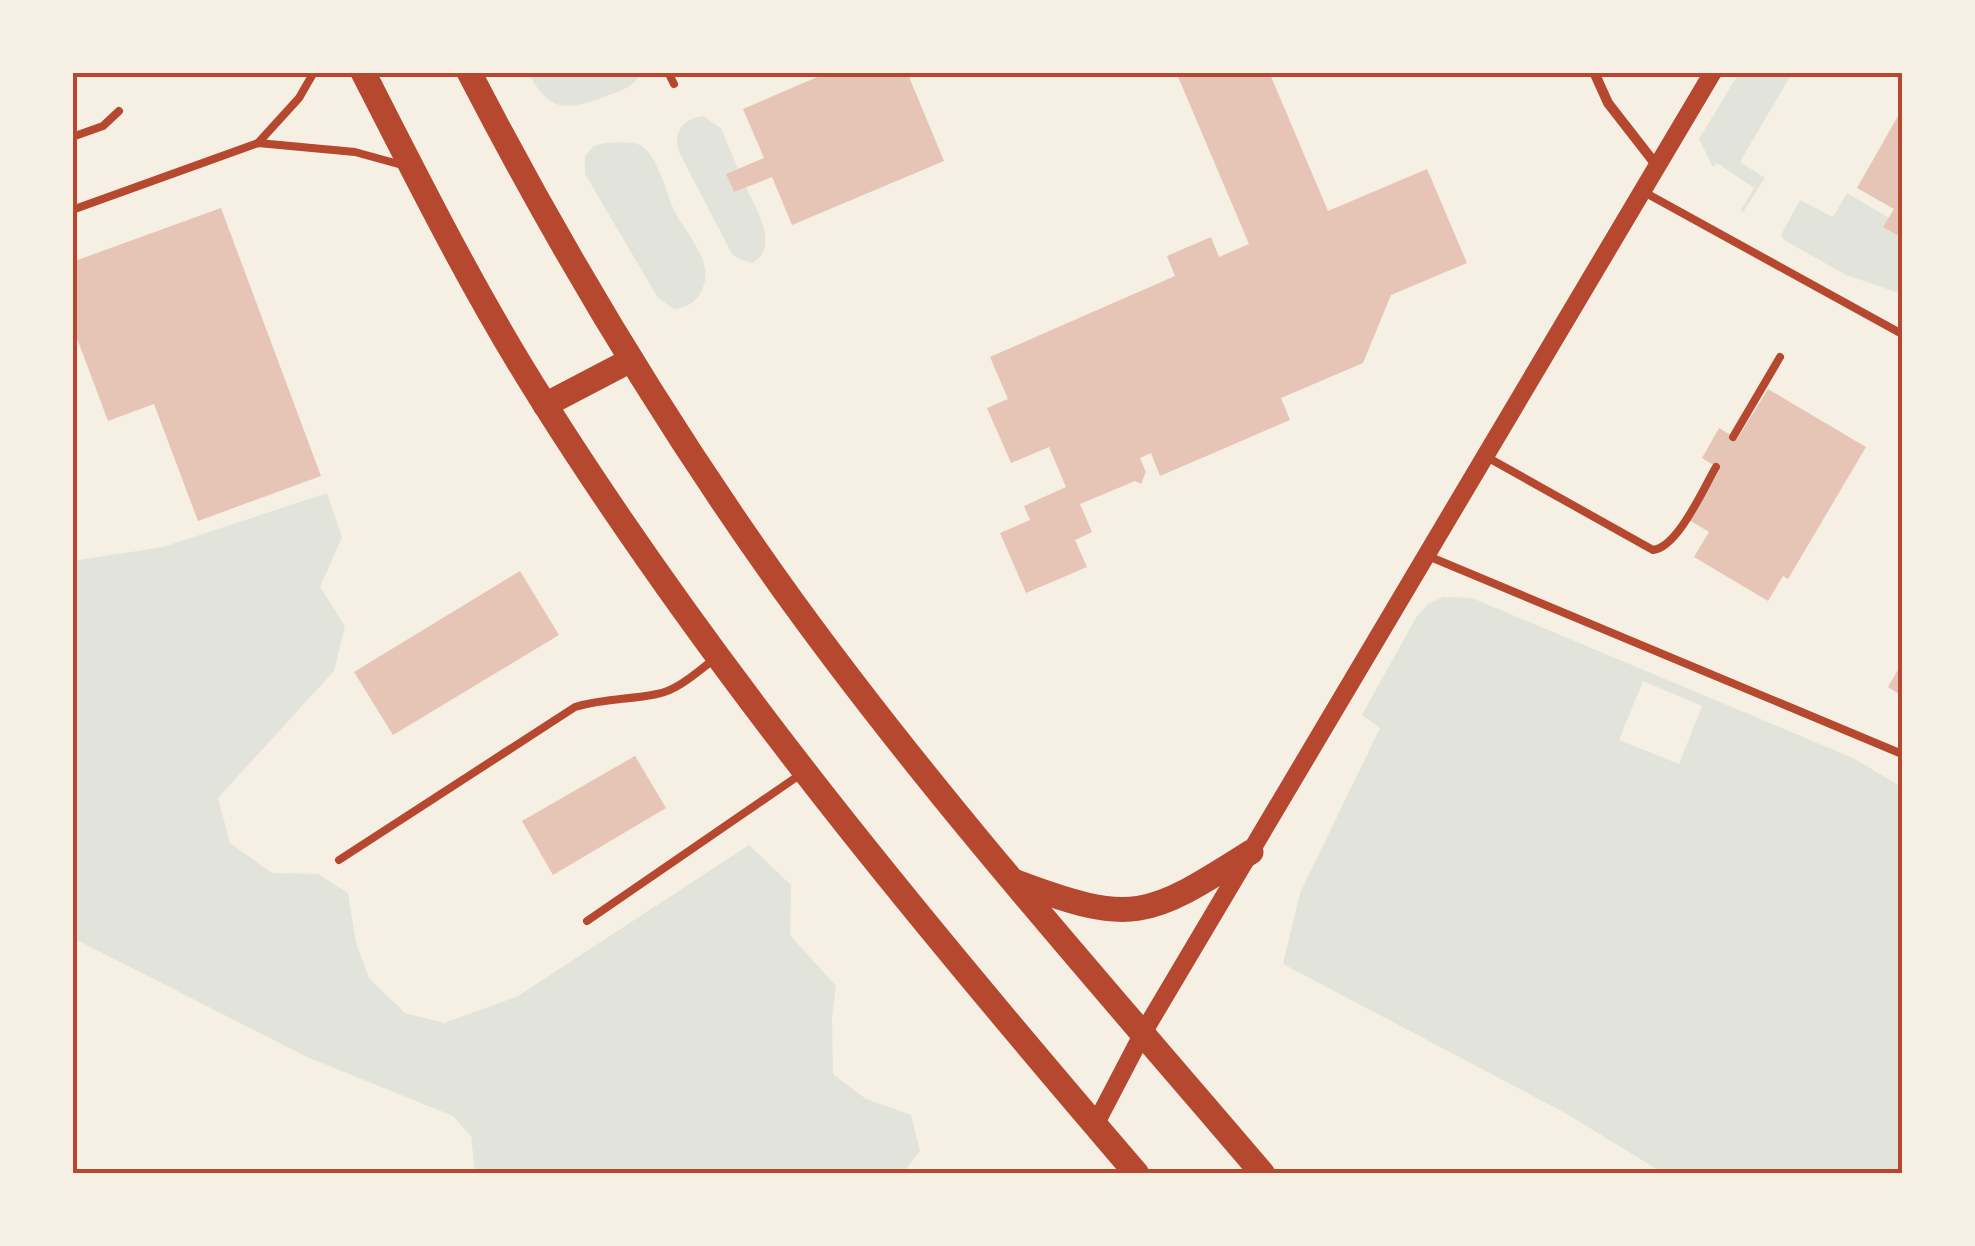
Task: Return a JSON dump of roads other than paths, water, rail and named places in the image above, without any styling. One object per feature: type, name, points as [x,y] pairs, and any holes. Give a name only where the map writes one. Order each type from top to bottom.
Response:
[{"type":"main road","points":[[363,72],[545,405],[717,657],[804,772],[1137,1174]]},
{"type":"main road","points":[[469,72],[575,270],[793,602],[1012,880],[1264,1174]]},
{"type":"main road","points":[[545,405],[631,360]]},
{"type":"main road","points":[[1012,880],[1116,912],[1142,909],[1191,890],[1251,852]]},
{"type":"street","points":[[1594,72],[1608,103],[1657,166]]},
{"type":"street","points":[[1095,1125],[1143,1033],[1712,72]]},
{"type":"lane","points":[[258,143],[300,98],[314,72]]},
{"type":"lane","points":[[668,72],[674,84]]},
{"type":"lane","points":[[72,137],[103,126],[120,111]]},
{"type":"lane","points":[[72,210],[258,143],[356,152],[412,167]]},
{"type":"lane","points":[[1642,191],[1902,334]]},
{"type":"lane","points":[[1733,437],[1780,357]]},
{"type":"lane","points":[[1486,456],[1652,550],[1662,549],[1674,539],[1716,466]]},
{"type":"lane","points":[[1428,556],[1902,754]]},
{"type":"lane","points":[[339,860],[576,707],[602,698],[659,694],[682,683],[717,657]]},
{"type":"lane","points":[[587,922],[804,772]]}]
